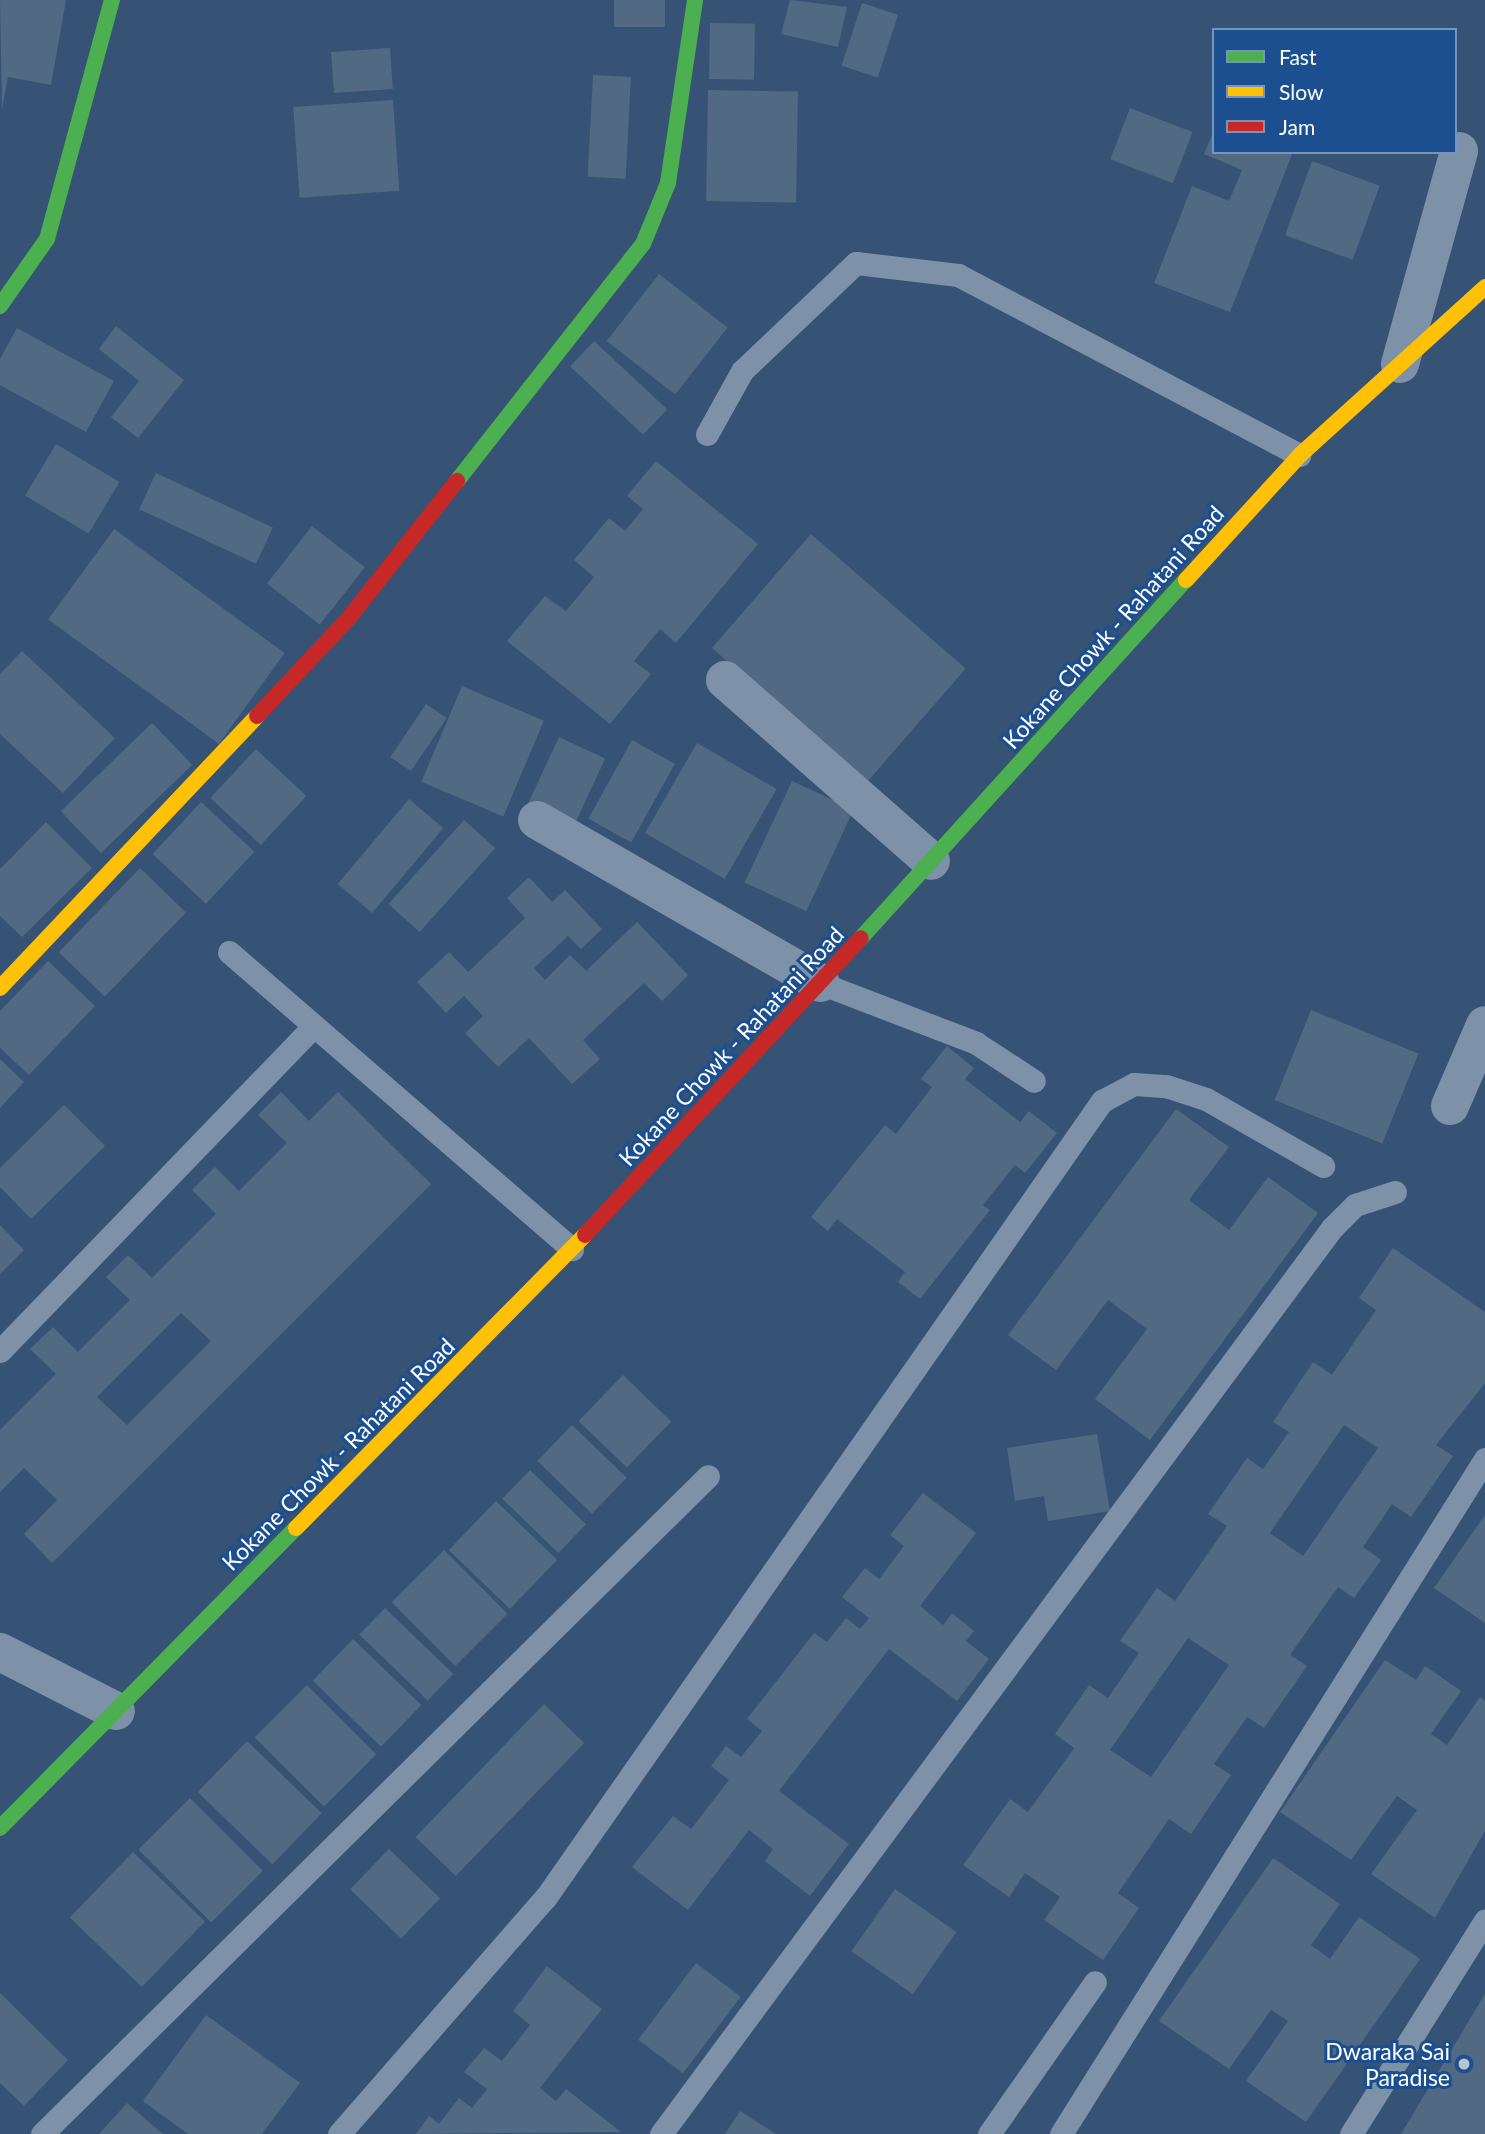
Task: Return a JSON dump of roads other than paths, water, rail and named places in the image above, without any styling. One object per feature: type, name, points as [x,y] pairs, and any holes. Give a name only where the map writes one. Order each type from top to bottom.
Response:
[{"type":"street","points":[[0,306],[47,240],[112,0]]},
{"type":"street","points":[[0,988],[348,620],[643,244],[668,183],[695,0]]},
{"type":"street","points":[[1400,364],[1459,151]]},
{"type":"street","name":"Kokane Chowk - Rahatani Road","points":[[0,1828],[572,1249],[820,984],[1300,455],[1485,287]]},
{"type":"street","points":[[725,680],[930,861]]},
{"type":"street","points":[[537,820],[820,984]]},
{"type":"street","points":[[1450,1106],[1485,1025]]},
{"type":"street","points":[[0,1652],[116,1712]]},
{"type":"lane","points":[[707,434],[742,372],[856,262],[958,275],[1300,455]]},
{"type":"lane","points":[[229,952],[572,1249]]},
{"type":"lane","points":[[820,984],[976,1043],[1034,1081]]},
{"type":"lane","points":[[0,1350],[314,1026]]},
{"type":"lane","points":[[339,2134],[546,1897],[1102,1101],[1134,1084],[1166,1086],[1206,1100],[1323,1166]]},
{"type":"lane","points":[[661,2134],[1332,1228],[1355,1205],[1395,1192]]},
{"type":"lane","points":[[1061,2134],[1485,1459]]},
{"type":"lane","points":[[42,2134],[708,1476]]},
{"type":"lane","points":[[1350,2134],[1485,1920]]},
{"type":"lane","points":[[989,2134],[1095,1982]]},
{"type":"place","name":"Dwaraka Sai Paradise","points":[[1464,2064]]}]
